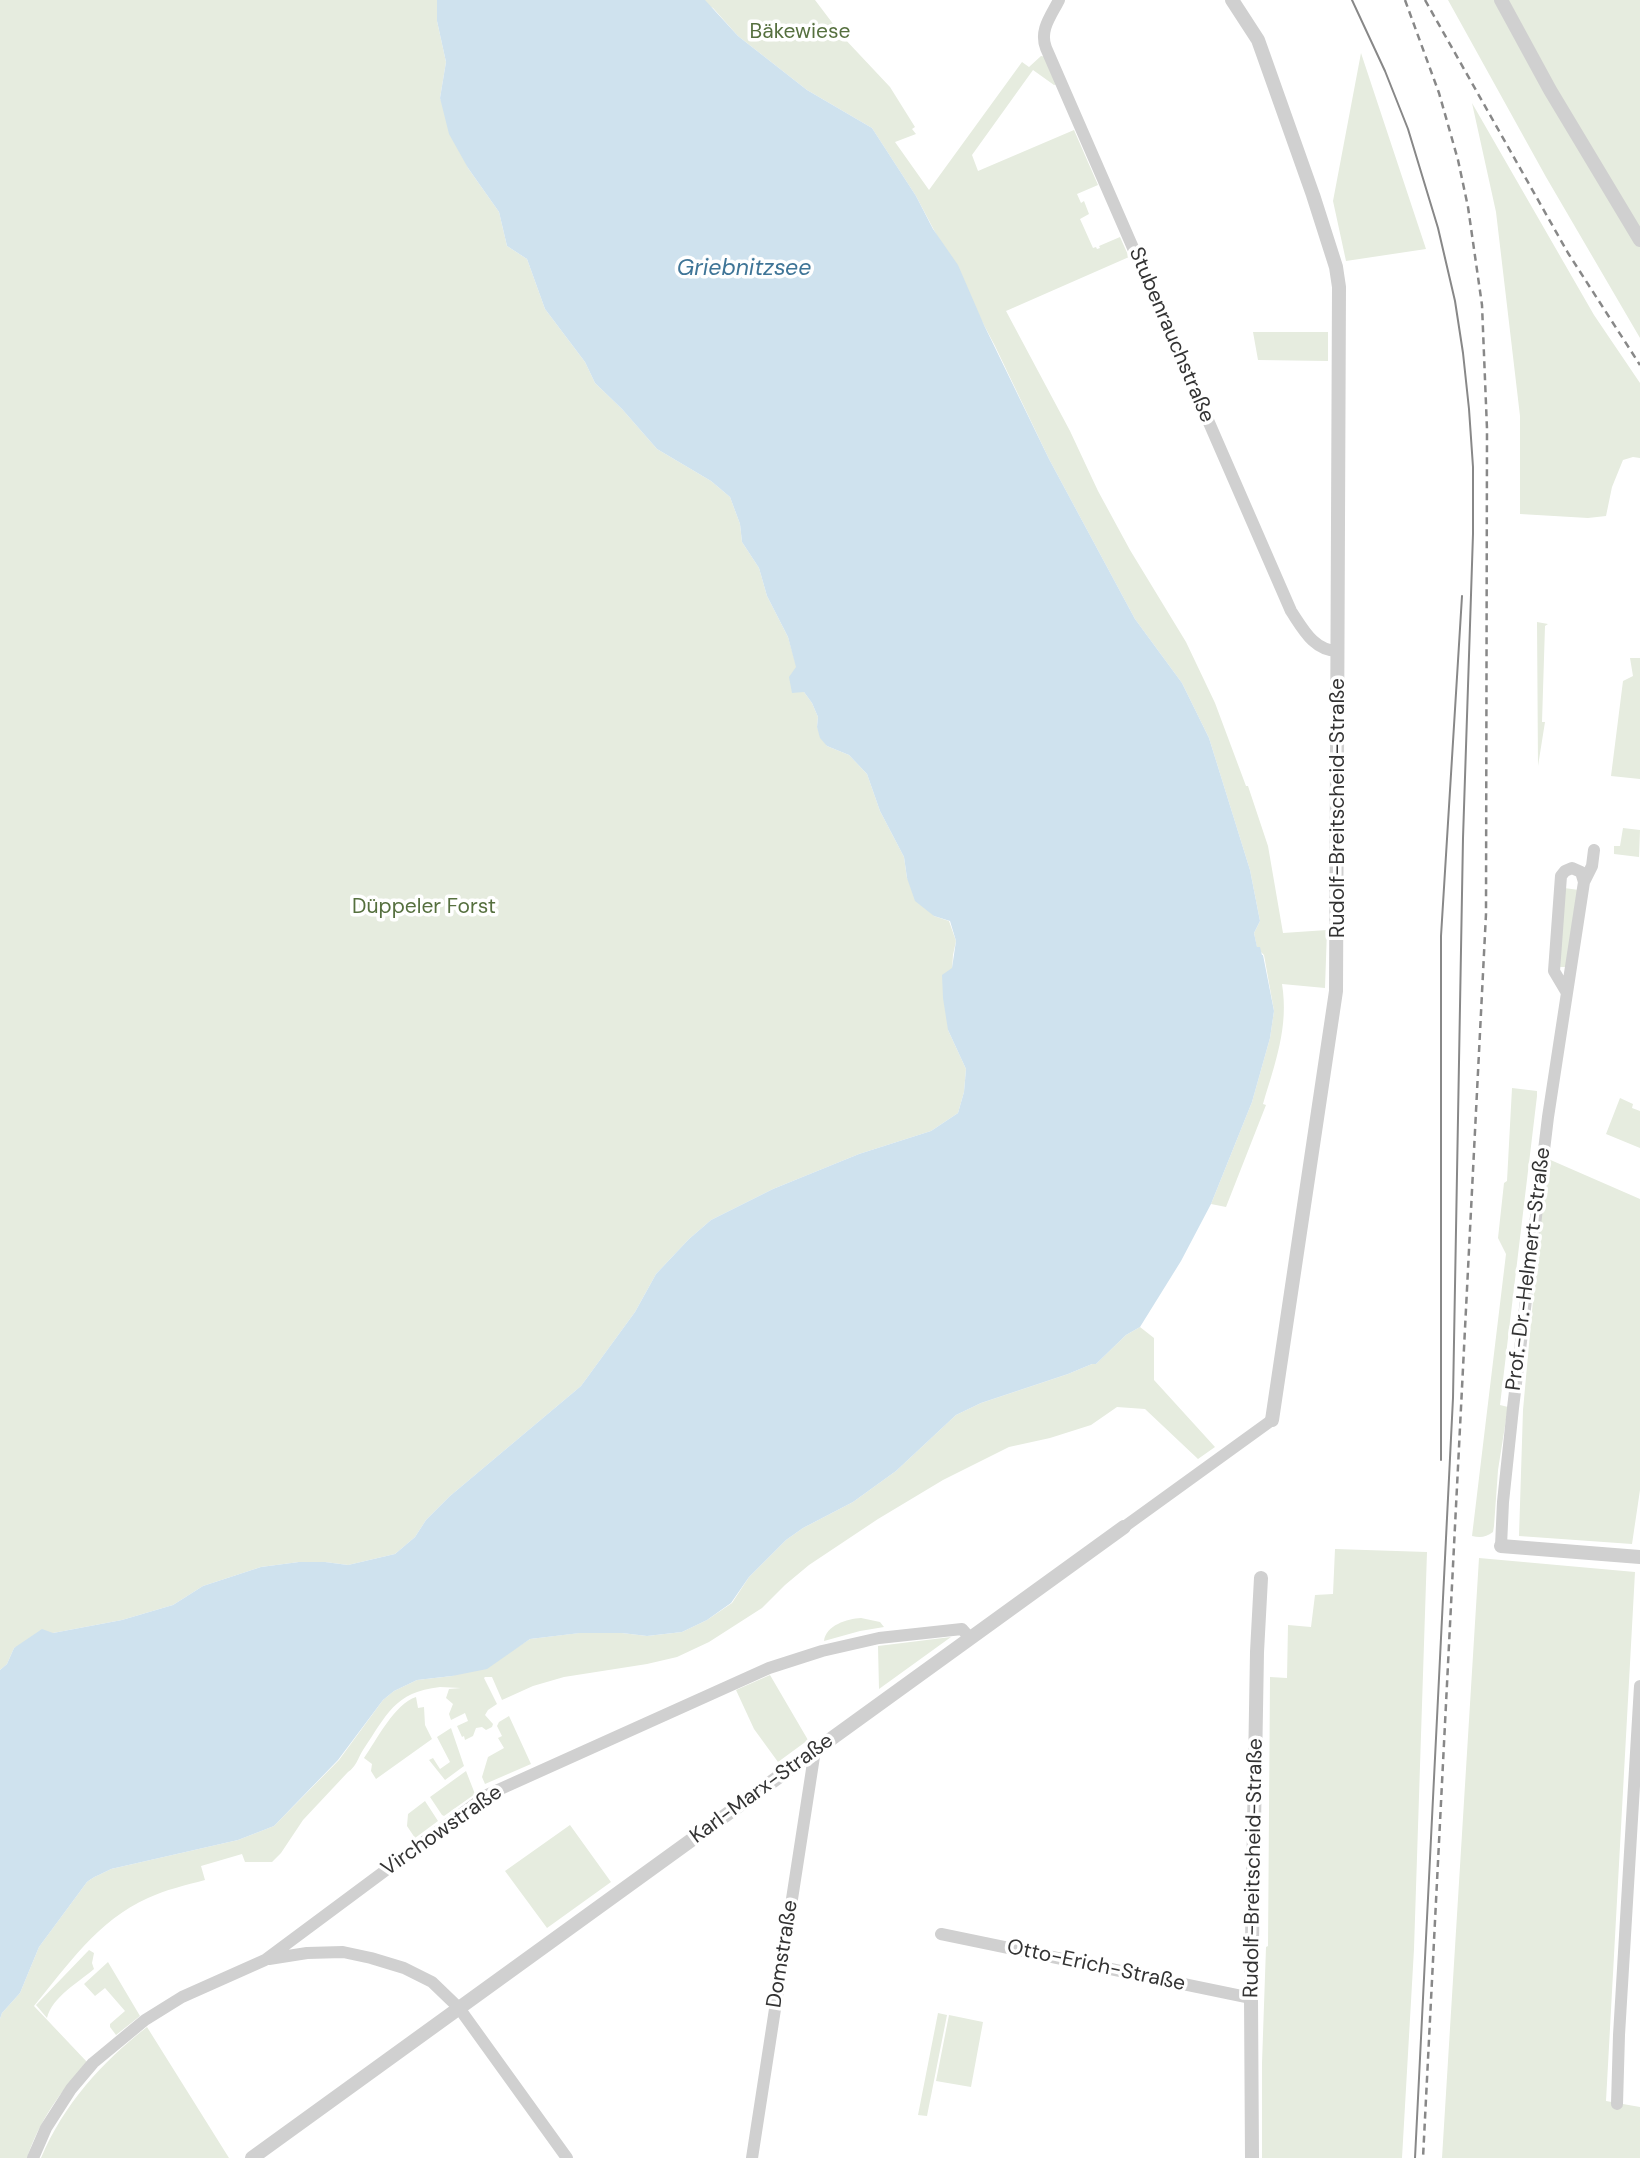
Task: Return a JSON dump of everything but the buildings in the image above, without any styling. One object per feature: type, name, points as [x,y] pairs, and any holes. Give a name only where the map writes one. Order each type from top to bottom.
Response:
[{"type":"street","name":"Stubenrauchstraße","points":[[1059,0],[1043,30],[1046,48],[1291,611],[1315,643],[1328,652],[1338,652]]},
{"type":"street","name":"Rudolf-Breitscheid-Straße","points":[[1232,0],[1258,40],[1313,195],[1336,267],[1339,287],[1336,991],[1272,1420]]},
{"type":"street","points":[[1501,0],[1550,90],[1640,240]]},
{"type":"street","name":"Prof.-Dr.-Helmert-Straße","points":[[1501,1546],[1516,1382],[1548,1117],[1584,881],[1592,866],[1594,850]]},
{"type":"street","points":[[1567,993],[1554,971],[1561,880],[1563,873],[1572,868],[1581,872],[1584,881]]},
{"type":"street","name":"Karl-Marx-Straße","points":[[252,2158],[1272,1420]]},
{"type":"street","points":[[1501,1546],[1640,1557]]},
{"type":"street","name":"Rudolf-Breitscheid-Straße","points":[[1252,2158],[1251,1998],[1261,1578]]},
{"type":"street","name":"Virchowstraße","points":[[33,2158],[46,2128],[86,2071],[145,2020],[182,1997],[265,1960],[495,1790],[747,1676],[788,1661],[892,1636],[962,1629],[970,1637]]},
{"type":"street","points":[[1617,2104],[1640,1686]]},
{"type":"street","name":"Domstraße","points":[[752,2158],[815,1750]]},
{"type":"street","name":"Otto-Erich-Straße","points":[[942,1934],[1251,1998]]},
{"type":"street","points":[[265,1960],[307,1953],[343,1952],[404,1968],[432,1982],[459,2008],[567,2158]]},
{"type":"green space","name":"Düppeler Forst","points":[[0,0],[437,0],[437,21],[446,62],[440,98],[468,168],[499,212],[507,246],[527,259],[545,309],[585,362],[595,383],[657,449],[711,481],[730,497],[740,524],[742,542],[759,568],[767,596],[788,637],[804,692],[818,717],[817,727],[827,746],[849,755],[867,774],[880,811],[904,857],[907,878],[934,916],[949,921],[956,941],[948,1030],[966,1069],[964,1092],[958,1113],[931,1131],[859,1154],[773,1189],[711,1220],[656,1274],[635,1312],[581,1386],[450,1496],[426,1520],[415,1537],[395,1554],[348,1565],[299,1562],[261,1567],[203,1586],[173,1605],[122,1620],[53,1633],[14,1648],[7,1664],[0,1670]]},
{"type":"green space","name":"Bäkewiese","points":[[695,0],[815,0],[843,37],[890,87],[915,127],[912,129],[916,134],[895,142],[929,190],[1022,62],[1029,67],[1041,56],[1047,57],[1058,84],[1054,85],[1033,70],[972,155],[978,171],[1074,130],[1098,185],[1077,194],[1081,203],[1084,201],[1089,214],[1080,219],[1093,248],[1100,248],[1099,246],[1120,237],[1129,257],[1006,311],[1070,431],[1098,491],[1186,642],[1215,703],[1268,846],[1283,933],[1327,930],[1325,988],[1282,984],[1284,1015],[1276,1059],[1263,1104],[1266,1105],[1226,1207],[1211,1204],[1252,1102],[1270,1038],[1274,1011],[1264,955],[1257,948],[1254,933],[1260,921],[1250,870],[1209,738],[1182,683],[1135,619],[1049,459],[995,346],[916,196],[872,128],[807,90],[738,36],[713,8]]},
{"type":"green space","points":[[1448,0],[1640,0],[1640,338],[1546,177]]},
{"type":"green space","points":[[1361,53],[1426,249],[1346,261],[1333,201]]},
{"type":"green space","points":[[1472,103],[1594,315],[1640,383],[1640,458],[1623,460],[1612,487],[1606,516],[1588,518],[1520,514],[1520,416],[1496,212]]},
{"type":"green space","points":[[1253,332],[1328,332],[1328,361],[1258,360]]},
{"type":"green space","points":[[1537,622],[1548,624],[1545,626],[1542,722],[1545,722],[1538,766]]},
{"type":"green space","points":[[1630,658],[1640,658],[1640,779],[1611,776],[1623,681],[1633,676]]},
{"type":"green space","points":[[1623,828],[1640,830],[1639,857],[1614,854],[1614,846],[1620,846]]},
{"type":"green space","points":[[1564,888],[1579,890],[1566,967],[1560,967]]},
{"type":"green space","points":[[1512,1088],[1537,1091],[1537,1096],[1500,1405],[1508,1407],[1498,1470],[1494,1526],[1493,1532],[1478,1537],[1472,1536],[1506,1254],[1498,1238],[1504,1183],[1507,1181]]},
{"type":"green space","points":[[1620,1098],[1640,1111],[1640,1148],[1606,1134]]},
{"type":"green space","points":[[1546,1158],[1640,1199],[1640,1490],[1632,1544],[1519,1536],[1523,1410]]},
{"type":"green space","points":[[1140,1327],[1154,1338],[1154,1380],[1215,1447],[1198,1459],[1145,1409],[1117,1407],[1091,1425],[1009,1447],[943,1480],[809,1565],[762,1608],[709,1642],[677,1657],[564,1677],[533,1686],[502,1700],[492,1677],[485,1677],[497,1704],[485,1715],[493,1724],[486,1730],[482,1727],[476,1728],[473,1736],[465,1740],[457,1726],[468,1721],[465,1713],[451,1720],[449,1714],[453,1704],[446,1698],[449,1689],[461,1688],[440,1687],[412,1694],[393,1707],[353,1768],[303,1820],[272,1862],[245,1862],[242,1854],[201,1866],[205,1880],[148,1898],[113,1919],[85,1945],[34,2006],[87,2062],[52,2107],[27,2158],[0,2158],[0,2019],[20,1993],[39,1947],[87,1882],[111,1869],[238,1840],[274,1826],[339,1760],[383,1700],[394,1691],[417,1680],[452,1676],[507,1654],[530,1639],[579,1633],[647,1636],[682,1632],[707,1620],[732,1603],[749,1577],[786,1540],[853,1502],[896,1471],[956,1415],[981,1403],[1096,1364],[1126,1335]]},
{"type":"green space","points":[[1335,1549],[1427,1552],[1414,1949],[1402,2158],[1262,2158],[1262,2063],[1268,1946],[1270,1677],[1287,1678],[1288,1625],[1311,1627],[1315,1595],[1333,1594]]},
{"type":"green space","points":[[1479,1558],[1635,1572],[1606,2101],[1640,2107],[1640,2158],[1442,2158]]},
{"type":"green space","points":[[861,1618],[880,1622],[884,1627],[824,1641],[833,1627],[844,1621]]},
{"type":"green space","points":[[951,1637],[879,1689],[878,1646]]},
{"type":"green space","points":[[770,1675],[808,1740],[778,1762],[754,1729],[736,1690]]},
{"type":"green space","points":[[416,1697],[418,1708],[424,1707],[425,1725],[432,1739],[376,1779],[371,1771],[372,1764],[364,1758],[393,1714]]},
{"type":"green space","points":[[509,1716],[531,1764],[485,1784],[482,1777],[488,1757],[504,1748],[498,1738],[502,1736],[497,1726]]},
{"type":"green space","points":[[451,1728],[464,1766],[445,1780],[429,1760],[433,1758],[440,1769],[450,1762],[437,1737]]},
{"type":"green space","points":[[466,1771],[475,1794],[442,1815],[430,1797]]},
{"type":"green space","points":[[425,1801],[438,1821],[415,1838],[407,1826],[408,1814]]},
{"type":"green space","points":[[570,1825],[611,1882],[547,1928],[505,1871]]},
{"type":"green space","points":[[89,1950],[94,1953],[94,1969],[54,2003],[47,2018],[36,2005]]},
{"type":"green space","points":[[108,1962],[140,2016],[116,2035],[110,2024],[125,2011],[105,1988],[95,1996],[84,1984]]},
{"type":"green space","points":[[938,2013],[947,2015],[927,2116],[918,2115]]},
{"type":"green space","points":[[949,2015],[983,2022],[971,2087],[936,2081]]},
{"type":"green space","points":[[147,2027],[229,2158],[41,2158],[61,2120],[85,2086],[114,2055]]},
{"type":"water","name":"Griebnitzsee","points":[[437,0],[705,0],[738,36],[807,90],[872,128],[958,265],[1049,459],[1135,619],[1182,683],[1209,738],[1250,870],[1260,921],[1254,933],[1257,947],[1260,947],[1263,955],[1274,1011],[1270,1038],[1252,1102],[1211,1204],[1181,1261],[1140,1327],[1126,1335],[1096,1364],[981,1403],[956,1415],[896,1471],[853,1502],[786,1540],[749,1577],[731,1603],[707,1620],[682,1632],[647,1636],[580,1633],[530,1639],[487,1669],[417,1680],[394,1691],[383,1700],[338,1760],[274,1826],[238,1840],[111,1869],[87,1882],[39,1947],[20,1993],[0,2019],[0,1670],[7,1664],[14,1648],[42,1629],[53,1633],[122,1620],[173,1605],[203,1586],[261,1567],[299,1562],[348,1565],[395,1554],[415,1537],[426,1520],[450,1496],[581,1386],[635,1312],[656,1274],[711,1220],[773,1189],[859,1154],[931,1131],[958,1113],[964,1092],[966,1069],[948,1030],[943,998],[942,975],[952,968],[956,941],[950,921],[934,916],[915,901],[907,878],[904,857],[880,811],[867,774],[849,755],[827,746],[820,738],[818,717],[812,703],[804,692],[792,693],[789,677],[796,667],[788,637],[767,596],[759,568],[742,542],[740,524],[730,497],[711,481],[657,449],[595,383],[585,362],[545,309],[527,259],[507,246],[499,212],[468,168],[449,134],[440,98],[446,62],[437,21]]},
{"type":"tram line","points":[[1352,0],[1408,129],[1438,228],[1455,301],[1463,353],[1473,467],[1453,1398],[1415,2158]]},
{"type":"tram line","points":[[1441,1460],[1441,936],[1462,596]]},
{"type":"railway","points":[[1405,0],[1439,93],[1468,207],[1482,305],[1487,429],[1486,914],[1423,2158]]},
{"type":"railway","points":[[1425,0],[1568,253],[1640,365]]}]
